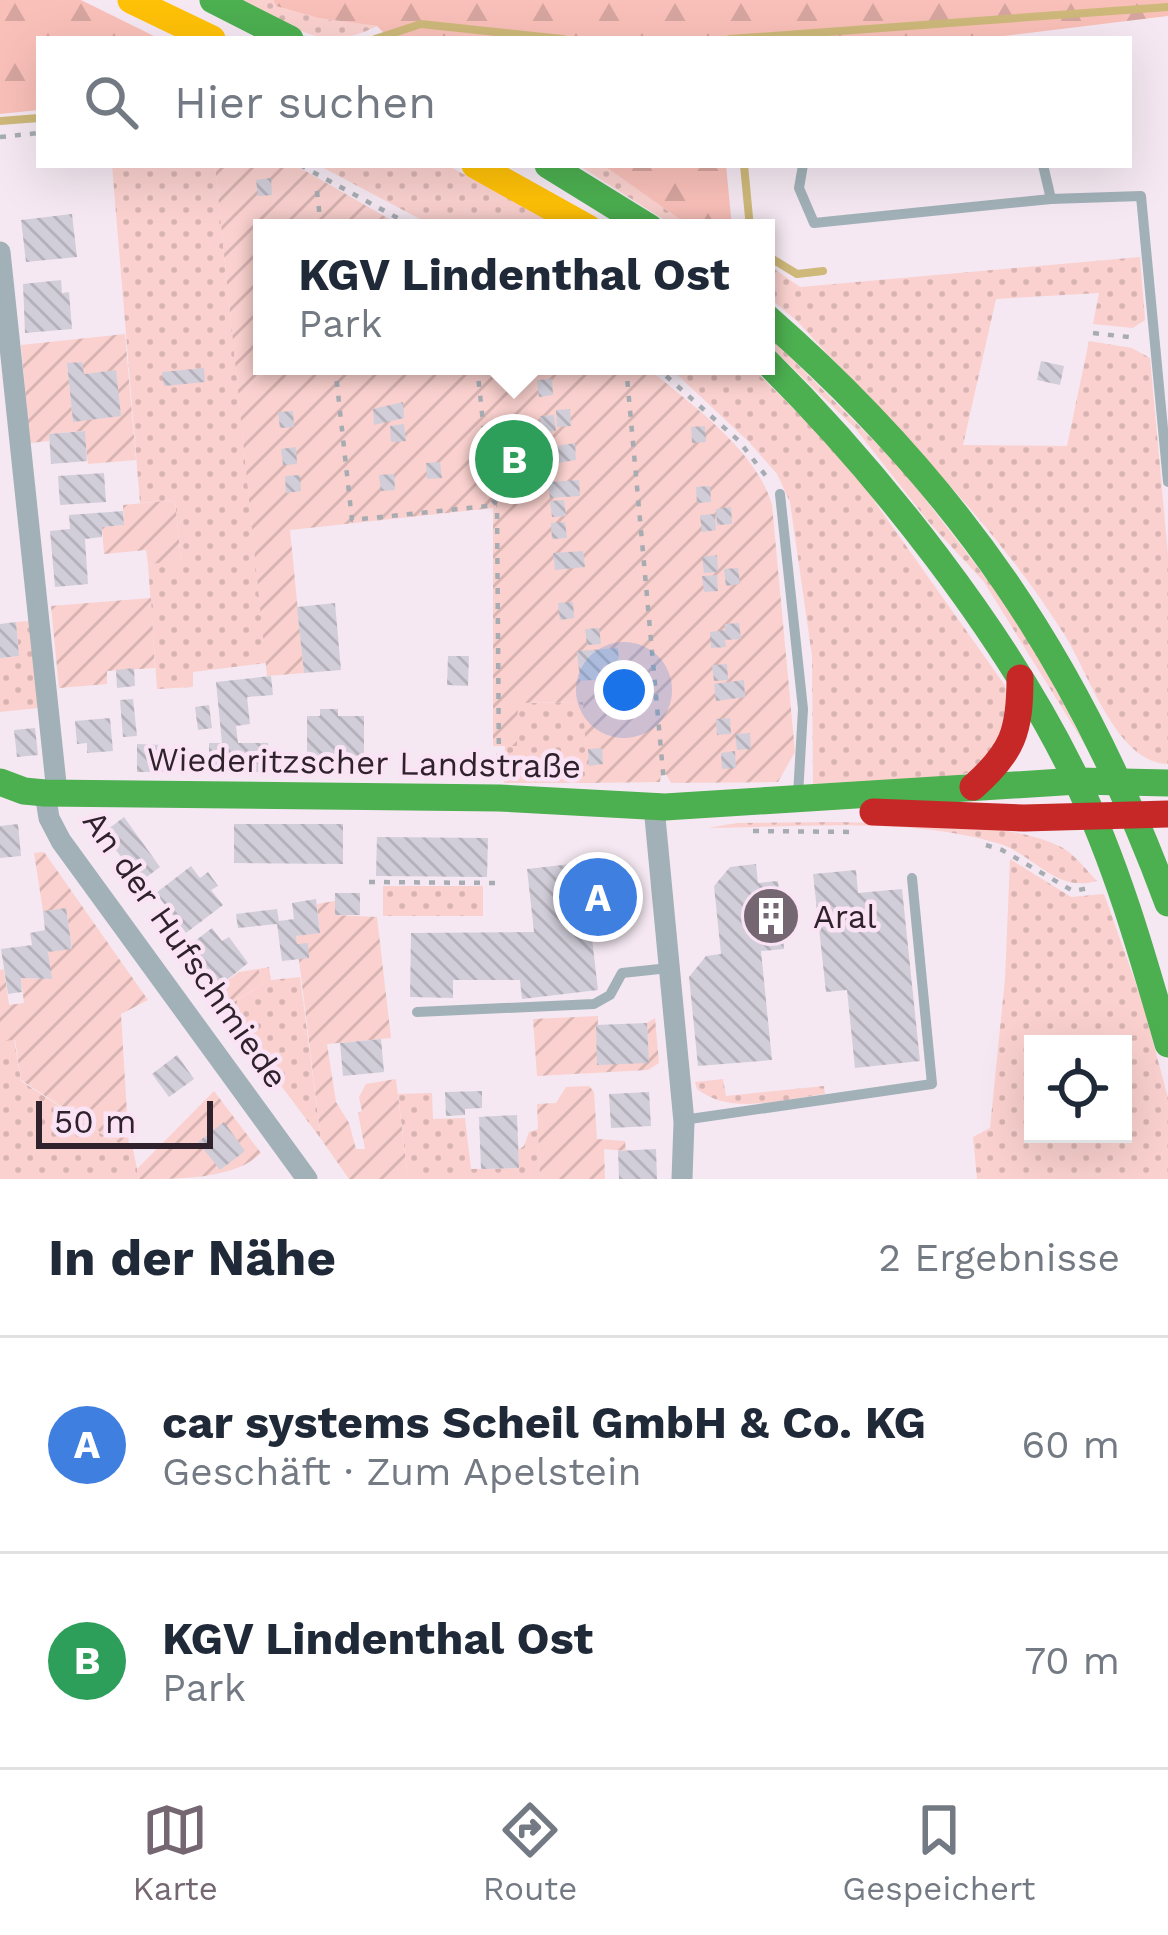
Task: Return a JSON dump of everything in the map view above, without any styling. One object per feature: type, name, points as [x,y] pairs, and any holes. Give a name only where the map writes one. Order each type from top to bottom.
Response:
[{"type":"main road","points":[[131,0],[206,36]]},
{"type":"main road","points":[[213,0],[284,36]]},
{"type":"main road","points":[[480,168],[572,219]]},
{"type":"main road","points":[[553,168],[635,219]]},
{"type":"main road","points":[[775,325],[854,398],[960,518],[1027,607],[1122,781],[1168,903]]},
{"type":"main road","points":[[775,370],[869,470],[1021,678],[1078,781],[1144,960],[1168,1044]]},
{"type":"main road","points":[[973,787],[1010,753],[1021,712],[1021,678]]},
{"type":"main road","name":"Wiederitzscher Landstraße","points":[[667,806],[1078,781],[1168,783]]},
{"type":"main road","name":"An der Hufschmiede","points":[[0,782],[24,791],[51,793]]},
{"type":"main road","name":"Wiederitzscher Landstraße","points":[[51,793],[499,798],[739,814],[898,811],[1092,819],[1168,814]]},
{"type":"street","points":[[0,252],[51,793]]},
{"type":"street","name":"An der Hufschmiede","points":[[51,793],[50,818],[62,841],[302,1177]]},
{"type":"street","points":[[667,806],[669,968],[683,1120],[682,1179]]},
{"type":"lane","points":[[802,168],[799,188],[814,223],[1051,199],[1141,196],[1168,482]]},
{"type":"lane","points":[[1044,168],[1051,199]]},
{"type":"lane","points":[[780,494],[802,709],[798,798]]},
{"type":"lane","points":[[683,1120],[932,1084],[912,878]]},
{"type":"lane","points":[[417,1012],[594,1004],[610,995],[622,973],[669,968]]},
{"type":"path","points":[[0,137],[36,133]]},
{"type":"path","points":[[306,168],[399,219]]},
{"type":"path","points":[[317,190],[320,219]]},
{"type":"path","points":[[1093,333],[1155,340]]},
{"type":"path","points":[[336,375],[352,520],[497,505]]},
{"type":"path","points":[[479,375],[491,498],[497,505],[499,778]]},
{"type":"path","points":[[627,375],[667,806]]},
{"type":"path","points":[[665,375],[739,442],[780,494]]},
{"type":"path","points":[[746,831],[856,832]]},
{"type":"path","points":[[984,845],[1002,850],[1073,891],[1098,887]]},
{"type":"path","points":[[369,882],[496,883]]},
{"type":"shaded area","points":[[241,0],[273,0],[276,6],[318,18],[377,26],[348,36],[319,36]]},
{"type":"shaded area","points":[[112,168],[215,168],[266,663],[193,672],[193,687],[157,689],[148,564],[181,560],[175,500],[140,503]]},
{"type":"shaded area","points":[[215,168],[300,168],[389,219],[253,219],[253,375],[656,375],[736,446],[752,465],[772,505],[795,752],[778,782],[671,783],[666,774],[660,782],[588,783],[583,702],[518,703],[517,746],[493,746],[493,508],[290,530],[304,673],[267,676]]},
{"type":"shaded area","points":[[324,168],[453,168],[546,219],[420,219]]},
{"type":"shaded area","points":[[583,168],[607,168],[679,219],[663,219]]},
{"type":"shaded area","points":[[1140,257],[1145,320],[1133,328],[1093,324],[1099,293],[996,299],[963,445],[1067,446],[1089,341],[1132,348],[1150,358],[1168,555],[1168,764],[1150,760],[1119,733],[1064,634],[1004,550],[903,434],[775,303],[775,269],[800,287]]},
{"type":"shaded area","points":[[125,334],[136,460],[88,464],[84,431],[49,434],[49,441],[30,443],[21,345]],"holes":[[[81,362],[84,374],[116,371],[73,421],[67,364]]]},
{"type":"shaded area","points":[[775,342],[902,469],[1022,625],[1085,745],[984,582],[928,521],[855,428],[775,351]]},
{"type":"shaded area","points":[[678,375],[759,375],[843,457],[1004,684],[1011,729],[974,771],[957,776],[813,784],[812,656],[790,502],[777,474]]},
{"type":"shaded area","points":[[175,500],[181,561],[148,564],[146,550],[104,554],[102,527],[124,525],[123,505]]},
{"type":"shaded area","points":[[151,598],[155,668],[107,671],[107,684],[59,688],[51,606]]},
{"type":"shaded area","points":[[29,621],[38,708],[0,712],[0,658],[19,656],[16,622]]},
{"type":"shaded area","points":[[584,702],[588,783],[504,783],[505,746],[517,746],[517,703]]},
{"type":"shaded area","points":[[838,822],[1013,832],[1063,848],[1097,881],[1069,882],[997,843],[928,830],[854,825],[708,828],[737,823]]},
{"type":"shaded area","points":[[44,852],[148,1000],[121,1014],[129,1147],[21,1080],[15,1040],[0,1041],[0,970],[4,969],[9,1005],[24,1003],[21,978],[51,979],[48,952],[72,947],[66,909],[43,911],[34,853]]},
{"type":"shaded area","points":[[1010,859],[1071,897],[1104,894],[1142,1001],[1168,1098],[1168,1179],[977,1179],[973,1137],[990,1128],[1005,979]]},
{"type":"shaded area","points":[[383,886],[483,886],[483,916],[383,916]]},
{"type":"shaded area","points":[[335,901],[335,915],[377,917],[391,1038],[327,1044],[336,1102],[349,1123],[356,1149],[365,1149],[359,1097],[366,1084],[396,1079],[408,1179],[349,1179],[321,1139],[296,936],[320,932],[317,904]]},
{"type":"shaded area","points":[[269,967],[271,980],[300,977],[321,1139],[223,1008],[264,984],[258,969]]},
{"type":"shaded area","points":[[258,969],[264,984],[229,1004],[217,988],[239,972]]},
{"type":"shaded area","points":[[598,1016],[597,1064],[648,1062],[647,1023],[655,1018],[659,1063],[648,1070],[537,1076],[533,1019]]},
{"type":"shaded area","points":[[14,1039],[21,1081],[111,1140],[133,1149],[139,1179],[0,1179],[0,1041]]},
{"type":"shaded area","points":[[723,1079],[726,1096],[824,1086],[825,1094],[742,1104],[711,1097],[697,1089],[695,1082]]},
{"type":"shaded area","points":[[589,1086],[594,1092],[597,1139],[625,1141],[626,1151],[604,1149],[605,1179],[540,1179],[537,1104],[556,1103],[566,1087]]},
{"type":"shaded area","points":[[214,1091],[261,1153],[222,1173],[139,1179],[137,1169]]},
{"type":"shaded area","points":[[432,1093],[433,1119],[465,1118],[471,1169],[519,1168],[518,1150],[529,1132],[538,1129],[540,1179],[408,1179],[398,1094]]},
{"type":"green space","points":[[0,0],[81,0],[154,36],[36,36],[36,110],[0,114]]},
{"type":"green space","points":[[273,0],[1168,0],[1168,16],[1004,36],[387,36],[377,26],[318,18],[276,6]]},
{"type":"green space","points":[[607,168],[726,168],[731,219],[679,219]]},
{"type":"building","points":[[271,178],[272,195],[258,196],[256,180]]},
{"type":"building","points":[[72,214],[77,257],[26,262],[21,220]]},
{"type":"building","points":[[61,280],[62,293],[69,292],[72,329],[25,333],[23,284]]},
{"type":"building","points":[[1041,361],[1064,366],[1060,385],[1037,380]]},
{"type":"building","points":[[82,362],[84,374],[116,370],[121,416],[73,422],[67,363]]},
{"type":"building","points":[[204,368],[205,382],[164,386],[162,372]]},
{"type":"building","points":[[552,379],[553,395],[539,397],[537,380]]},
{"type":"building","points":[[403,402],[404,418],[374,425],[373,409]]},
{"type":"building","points":[[570,409],[571,426],[557,427],[556,410]]},
{"type":"building","points":[[293,411],[294,427],[280,428],[278,412]]},
{"type":"building","points":[[554,415],[556,431],[541,432],[540,416]]},
{"type":"building","points":[[404,424],[406,441],[391,442],[390,426]]},
{"type":"building","points":[[705,426],[706,442],[692,443],[691,427]]},
{"type":"building","points":[[85,431],[87,461],[51,464],[49,434]]},
{"type":"building","points":[[575,443],[576,460],[546,465],[545,448]]},
{"type":"building","points":[[296,447],[297,464],[283,465],[281,449]]},
{"type":"building","points":[[440,462],[442,478],[427,479],[426,463]]},
{"type":"building","points":[[104,473],[106,502],[60,505],[58,476]]},
{"type":"building","points":[[394,474],[395,490],[381,491],[379,475]]},
{"type":"building","points":[[300,475],[301,491],[286,493],[285,476]]},
{"type":"building","points":[[579,480],[580,496],[550,498],[548,482]]},
{"type":"building","points":[[710,486],[711,502],[697,503],[696,487]]},
{"type":"building","points":[[564,500],[566,516],[552,517],[550,501]]},
{"type":"building","points":[[731,507],[732,524],[717,525],[716,509]]},
{"type":"building","points":[[123,511],[124,525],[102,527],[102,537],[85,539],[88,584],[55,587],[50,531],[70,529],[69,515]]},
{"type":"building","points":[[715,514],[716,530],[702,532],[700,515]]},
{"type":"building","points":[[565,522],[567,538],[552,539],[551,523]]},
{"type":"building","points":[[583,551],[585,567],[555,570],[553,553]]},
{"type":"building","points":[[717,555],[718,572],[704,573],[702,557]]},
{"type":"building","points":[[738,568],[740,584],[726,586],[724,569]]},
{"type":"building","points":[[717,575],[718,591],[704,592],[702,576]]},
{"type":"building","points":[[573,602],[574,618],[560,620],[558,603]]},
{"type":"building","points":[[335,603],[341,670],[304,673],[297,607]]},
{"type":"building","points":[[16,622],[19,656],[0,658],[0,624]]},
{"type":"building","points":[[739,623],[741,639],[725,640],[726,647],[711,648],[710,632]]},
{"type":"building","points":[[599,628],[601,644],[587,645],[585,629]]},
{"type":"building","points":[[618,648],[619,664],[603,666],[604,679],[580,681],[577,651]]},
{"type":"building","points":[[448,656],[469,656],[468,686],[447,685]]},
{"type":"building","points":[[727,664],[728,680],[714,681],[712,665]]},
{"type":"building","points":[[134,668],[135,686],[117,688],[116,670]]},
{"type":"building","points":[[271,676],[273,695],[247,697],[250,724],[236,726],[238,743],[268,743],[271,772],[209,772],[209,743],[222,743],[216,682]]},
{"type":"building","points":[[744,680],[745,697],[716,701],[714,684]]},
{"type":"building","points":[[133,699],[137,736],[123,737],[120,700]]},
{"type":"building","points":[[209,705],[212,728],[198,730],[195,707]]},
{"type":"building","points":[[320,709],[338,709],[338,716],[364,716],[364,756],[307,756],[307,716],[320,716]]},
{"type":"building","points":[[110,718],[113,751],[87,753],[87,743],[77,744],[75,721]]},
{"type":"building","points":[[730,718],[731,734],[717,735],[716,719]]},
{"type":"building","points":[[35,728],[38,755],[17,757],[14,730]]},
{"type":"building","points":[[750,733],[751,749],[737,750],[735,734]]},
{"type":"building","points":[[137,744],[163,745],[166,772],[137,772]]},
{"type":"building","points":[[602,748],[603,764],[589,766],[588,749]]},
{"type":"building","points":[[735,751],[736,768],[722,769],[721,753]]},
{"type":"building","points":[[124,817],[160,867],[140,882],[103,833]]},
{"type":"building","points":[[18,824],[21,856],[0,858],[0,826]]},
{"type":"building","points":[[234,824],[343,824],[343,864],[234,863]]},
{"type":"building","points":[[377,837],[488,838],[487,877],[376,876]]},
{"type":"building","points":[[589,862],[598,868],[605,928],[591,930],[598,990],[522,999],[520,980],[453,980],[453,998],[410,997],[411,933],[534,932],[527,869]]},
{"type":"building","name":"Aral","points":[[756,864],[758,883],[778,881],[784,949],[761,951],[772,1060],[698,1066],[689,977],[706,956],[721,954],[714,886],[730,867]]},
{"type":"building","points":[[191,866],[200,878],[208,872],[218,886],[211,890],[223,905],[186,933],[156,893]]},
{"type":"building","points":[[856,870],[858,893],[902,889],[920,1061],[855,1068],[847,990],[826,992],[813,874]]},
{"type":"building","points":[[335,893],[360,893],[360,915],[335,915]]},
{"type":"building","points":[[316,899],[320,933],[296,936],[297,944],[308,943],[309,958],[282,961],[277,924],[238,928],[236,914],[277,909],[279,921],[294,919],[292,903]]},
{"type":"building","points":[[66,908],[72,949],[48,952],[52,979],[21,978],[22,992],[8,994],[1,949],[32,945],[30,933],[45,930],[43,911]]},
{"type":"building","points":[[212,928],[222,941],[229,937],[248,963],[217,988],[187,947]]},
{"type":"building","points":[[647,1023],[649,1063],[597,1065],[596,1025]]},
{"type":"building","points":[[381,1039],[384,1072],[343,1076],[340,1043]]},
{"type":"building","points":[[177,1055],[194,1079],[169,1097],[152,1074]]},
{"type":"building","points":[[482,1091],[482,1108],[446,1116],[445,1092]]},
{"type":"building","points":[[649,1092],[651,1126],[611,1128],[609,1094]]},
{"type":"building","points":[[517,1115],[519,1168],[481,1169],[479,1117]]},
{"type":"building","points":[[224,1122],[245,1151],[220,1170],[198,1142]]},
{"type":"building","points":[[656,1149],[657,1179],[619,1179],[618,1151]]},
{"type":"waterway","points":[[771,36],[1168,7]]},
{"type":"waterway","points":[[384,36],[421,24],[535,36]]},
{"type":"waterway","points":[[0,121],[36,118]]},
{"type":"waterway","points":[[744,168],[749,219]]},
{"type":"waterway","points":[[775,261],[797,274],[823,271]]},
{"type":"traffic: fast","points":[[213,0],[284,36]]},
{"type":"traffic: fast","points":[[553,168],[635,219]]},
{"type":"traffic: fast","points":[[775,325],[898,446],[1006,583],[1095,734],[1168,903]]},
{"type":"traffic: fast","points":[[775,370],[852,453],[937,557],[1047,723],[1103,842],[1168,1044]]},
{"type":"traffic: fast","points":[[0,782],[45,793],[499,798],[665,807],[1078,781],[1168,783]]},
{"type":"traffic: slow","points":[[131,0],[206,36]]},
{"type":"traffic: slow","points":[[480,168],[572,219]]},
{"type":"traffic: jam","points":[[973,787],[997,763],[1011,739],[1020,678]]},
{"type":"traffic: jam","points":[[873,812],[1024,818],[1168,814]]},
{"type":"place","name":"KGV Lindenthal Ost","points":[[514,459]]},
{"type":"place","name":"car systems Scheil GmbH & Co. KG","points":[[598,897]]},
{"type":"place","name":"Aral","points":[[771,916]]}]
